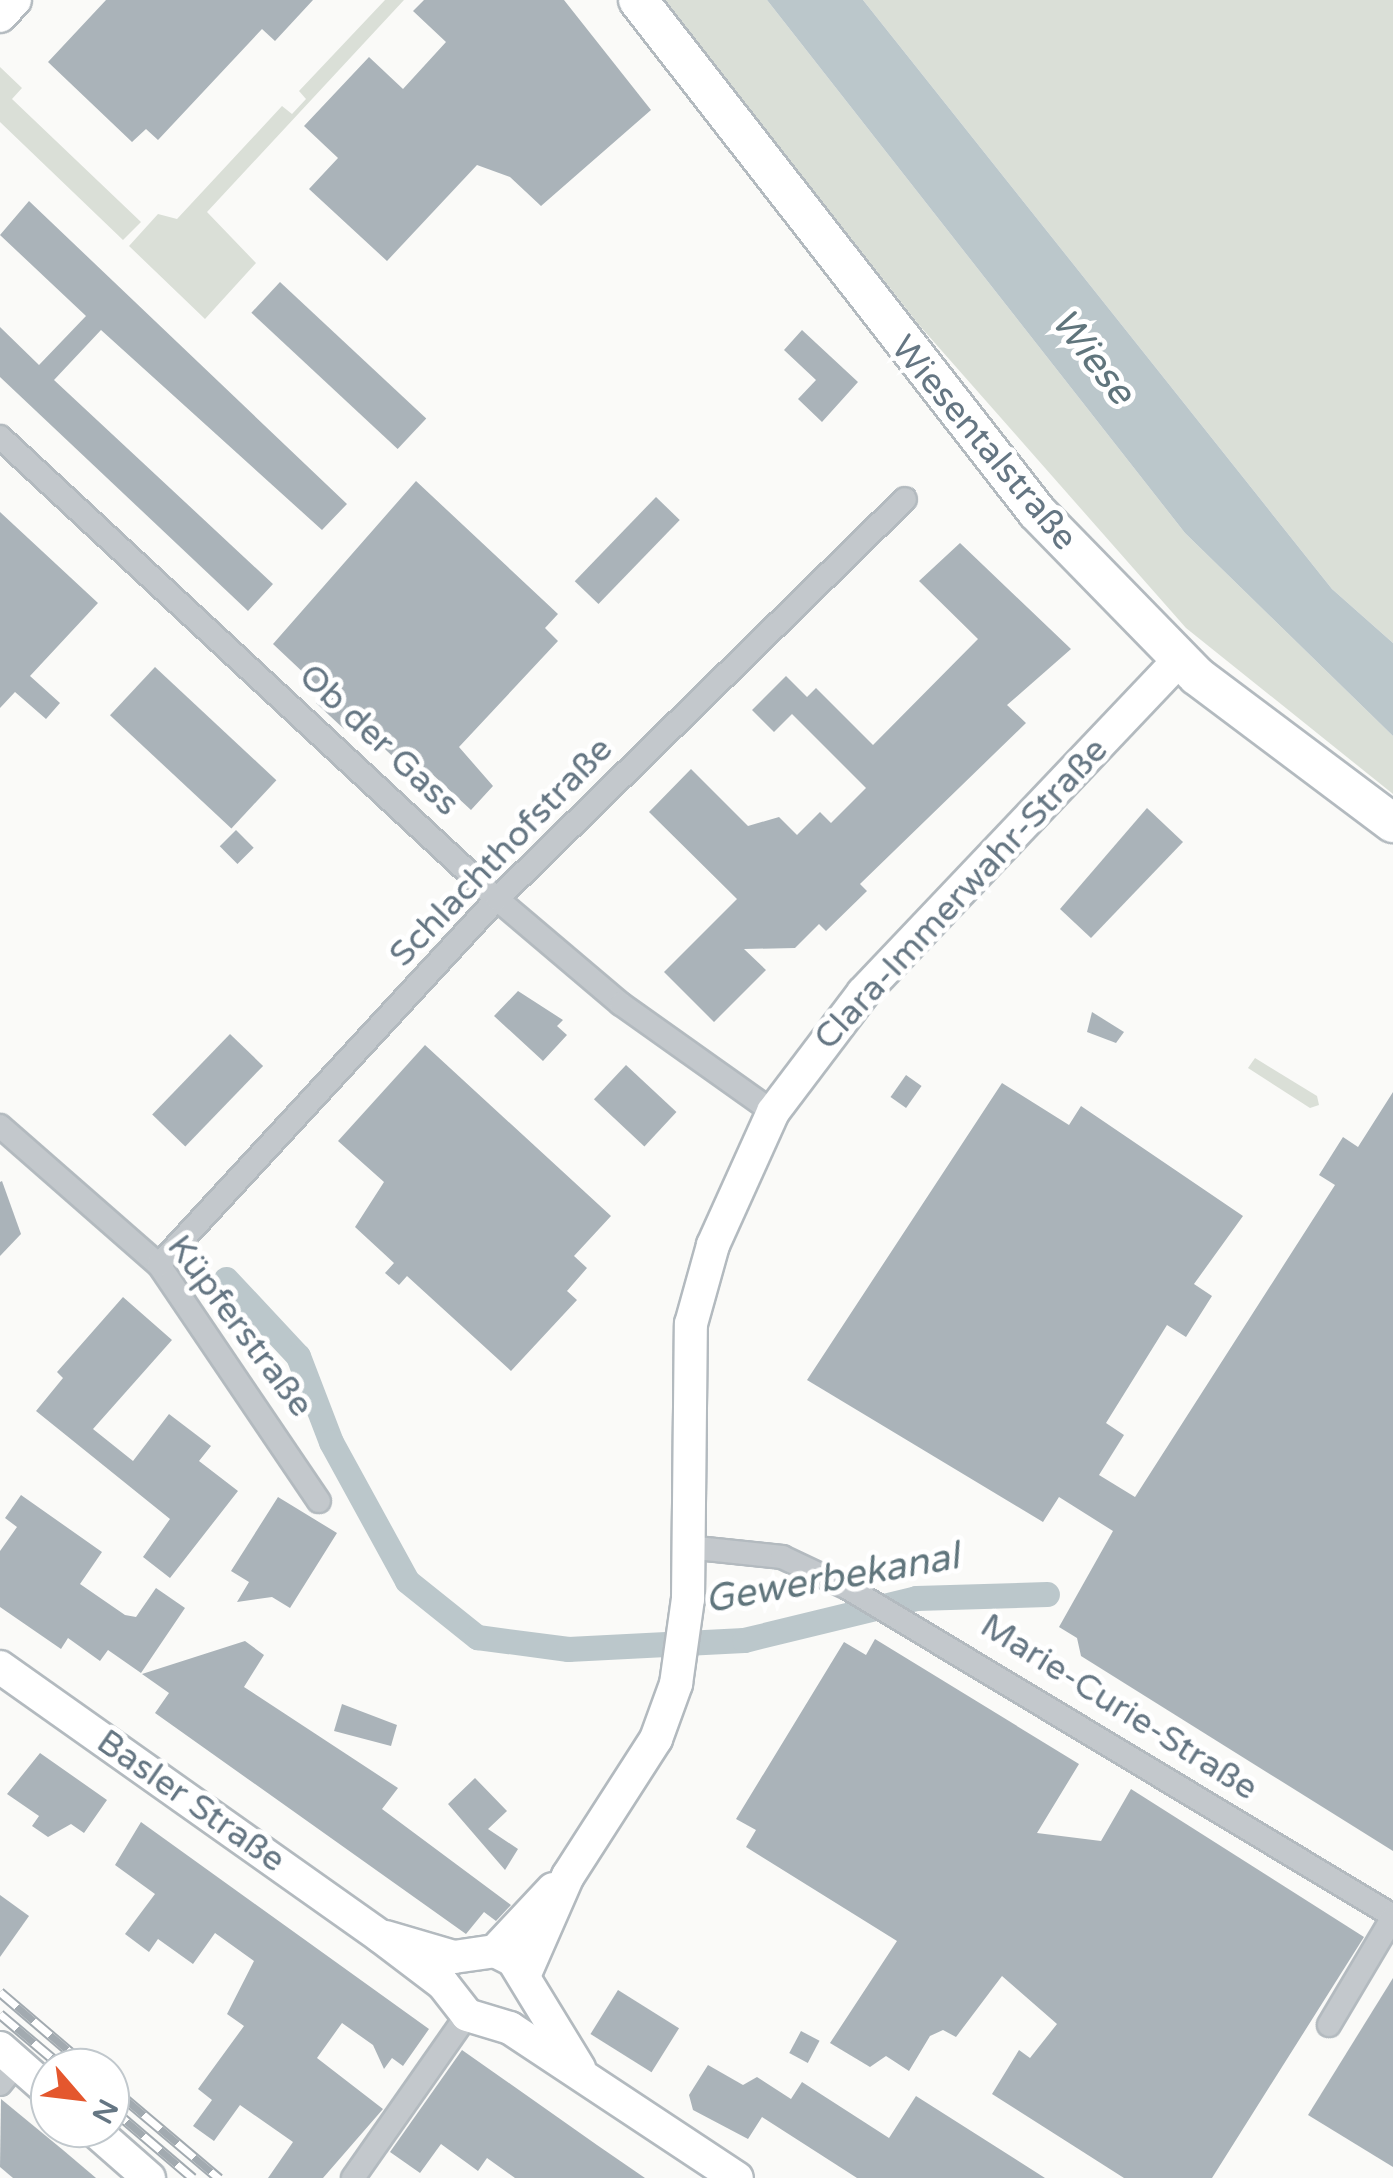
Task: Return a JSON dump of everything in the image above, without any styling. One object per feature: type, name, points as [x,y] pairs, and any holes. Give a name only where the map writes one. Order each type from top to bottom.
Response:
[{"type":"main road","name":"Wiesentalstraße","points":[[638,0],[989,454],[1179,660],[1393,823]]},
{"type":"street","points":[[0,16],[15,0]]},
{"type":"street","name":"Ob der Gass","points":[[0,437],[497,899],[621,1004],[773,1112]]},
{"type":"street","name":"Schlachthofstraße","points":[[159,1265],[497,899],[905,499]]},
{"type":"street","name":"Clara-Immerwahr-Straße","points":[[525,1980],[568,1876],[656,1740],[680,1665],[687,1607],[697,1294],[773,1112],[863,993],[1179,660]]},
{"type":"street","name":"Küpferstraße","points":[[0,1126],[159,1265],[319,1501]]},
{"type":"street","name":"Marie-Curie-Straße","points":[[686,1548],[782,1556],[848,1588],[926,1630],[1393,1917]]},
{"type":"street","name":"Basler Straße","points":[[0,1667],[380,1936],[471,2013],[581,2072],[737,2178]]},
{"type":"street","name":"Clara-Immerwahr-Straße","points":[[484,1952],[568,1876]]},
{"type":"street","points":[[1328,2025],[1393,1917]]},
{"type":"street","name":"Basler Straße","points":[[380,1936],[484,1952],[525,1980],[581,2072]]},
{"type":"street","points":[[471,2013],[456,1973],[484,1952]]},
{"type":"street","points":[[471,2013],[516,2012],[525,1980]]},
{"type":"street","points":[[354,2178],[471,2013]]},
{"type":"street","points":[[6,2065],[30,2080]]},
{"type":"street","points":[[112,2148],[140,2175]]},
{"type":"shaded area","points":[[385,0],[404,0],[207,212],[256,263],[205,319],[129,246],[158,214],[177,219],[282,106],[292,114],[306,99],[299,91]]},
{"type":"shaded area","points":[[664,0],[767,0],[1185,533],[1393,736],[1393,794],[1186,628],[919,325]]},
{"type":"shaded area","points":[[863,0],[1393,0],[1393,643],[1332,589]]},
{"type":"shaded area","points":[[0,67],[22,88],[12,99],[141,222],[123,240],[0,122]]},
{"type":"shaded area","points":[[1255,1058],[1317,1096],[1319,1105],[1310,1108],[1248,1068]]},
{"type":"water","name":"Wiese","points":[[767,0],[863,0],[1332,589],[1393,643],[1393,736],[1185,533]]},
{"type":"building","points":[[106,0],[313,0],[275,41],[262,29],[158,140],[146,129],[132,142],[48,62]]},
{"type":"building","points":[[424,0],[564,0],[651,110],[541,206],[510,177],[477,165],[387,261],[309,189],[338,158],[304,126],[369,57],[403,89],[446,42],[413,11]]},
{"type":"building","points":[[29,201],[347,504],[322,530],[101,330],[54,380],[273,584],[248,611],[0,377],[0,327],[39,365],[86,316],[0,235]]},
{"type":"building","points":[[280,282],[426,418],[398,449],[251,313]]},
{"type":"building","points":[[802,330],[858,382],[822,422],[798,399],[816,380],[784,350]]},
{"type":"building","points":[[416,481],[558,614],[545,628],[558,641],[459,747],[493,786],[471,810],[431,773],[421,783],[353,719],[344,729],[316,703],[325,693],[273,644]]},
{"type":"building","points":[[656,497],[680,520],[598,604],[575,581]]},
{"type":"building","points":[[0,512],[98,603],[30,676],[60,703],[46,719],[15,692],[0,708]]},
{"type":"building","points":[[960,543],[1071,649],[1007,705],[1026,723],[860,884],[867,891],[826,931],[819,924],[795,948],[744,949],[766,970],[714,1022],[664,972],[737,899],[649,812],[691,769],[748,826],[779,817],[797,835],[820,812],[831,823],[866,788],[792,714],[774,732],[752,710],[786,676],[807,697],[816,688],[873,745],[978,639],[919,581]]},
{"type":"building","points":[[155,667],[276,780],[231,828],[110,715]]},
{"type":"building","points":[[1147,808],[1183,842],[1091,938],[1060,909]]},
{"type":"building","points":[[236,830],[254,848],[237,864],[220,846]]},
{"type":"building","points":[[518,991],[563,1020],[557,1026],[567,1035],[543,1061],[494,1016]]},
{"type":"building","points":[[1092,1012],[1124,1032],[1116,1043],[1087,1032]]},
{"type":"building","points":[[230,1034],[263,1066],[185,1147],[152,1115]]},
{"type":"building","points":[[425,1045],[611,1216],[574,1256],[587,1268],[567,1291],[577,1300],[511,1371],[407,1276],[399,1285],[385,1273],[394,1263],[355,1227],[384,1182],[338,1141]]},
{"type":"building","points":[[626,1065],[676,1112],[644,1146],[594,1099]]},
{"type":"building","points":[[906,1075],[922,1086],[906,1108],[891,1097]]},
{"type":"building","points":[[1002,1083],[1069,1125],[1081,1106],[1243,1216],[1194,1284],[1212,1296],[1186,1337],[1167,1325],[1106,1423],[1124,1435],[1099,1475],[1135,1497],[1335,1185],[1319,1175],[1343,1137],[1358,1147],[1393,1092],[1393,1851],[1081,1656],[1077,1638],[1059,1627],[1113,1531],[1059,1497],[1043,1522],[807,1380]]},
{"type":"building","points":[[0,1182],[21,1234],[0,1256]]},
{"type":"building","points":[[123,1297],[172,1340],[93,1429],[133,1461],[169,1414],[211,1446],[199,1461],[238,1491],[170,1578],[143,1557],[170,1519],[36,1411],[63,1378],[57,1372]]},
{"type":"building","points":[[21,1495],[102,1552],[80,1584],[125,1615],[136,1617],[156,1588],[185,1608],[141,1673],[108,1650],[100,1661],[68,1638],[61,1649],[0,1607],[0,1551],[17,1527],[5,1518]]},
{"type":"building","points":[[278,1497],[337,1533],[290,1608],[272,1597],[237,1602],[249,1582],[231,1571]]},
{"type":"building","points":[[875,1639],[1079,1764],[1037,1833],[1101,1841],[1131,1789],[1364,1937],[1212,2178],[1124,2178],[992,2094],[1019,2050],[1030,2058],[1057,2024],[1002,1976],[956,2037],[943,2030],[930,2036],[909,2071],[886,2056],[870,2067],[830,2043],[897,1941],[746,1847],[756,1830],[736,1819],[844,1642],[866,1655]]},
{"type":"building","points":[[245,1641],[264,1655],[244,1687],[398,1788],[382,1809],[511,1905],[496,1921],[484,1912],[466,1934],[155,1713],[169,1693],[142,1674]]},
{"type":"building","points":[[342,1704],[397,1725],[391,1746],[334,1731]]},
{"type":"building","points":[[40,1753],[107,1800],[84,1833],[71,1824],[48,1837],[32,1826],[39,1816],[7,1794]]},
{"type":"building","points":[[475,1778],[507,1811],[488,1829],[518,1849],[505,1870],[448,1804]]},
{"type":"building","points":[[141,1822],[429,2029],[403,2066],[392,2058],[384,2069],[373,2045],[342,2023],[317,2058],[383,2109],[323,2178],[268,2178],[293,2142],[240,2105],[214,2141],[193,2126],[212,2100],[198,2089],[244,2026],[227,2014],[254,1961],[215,1933],[193,1964],[158,1939],[149,1952],[125,1934],[155,1894],[115,1865]]},
{"type":"building","points":[[0,1895],[29,1916],[0,1957]]},
{"type":"building","points":[[1393,1978],[1393,2167],[1308,2115]]},
{"type":"building","points":[[618,1990],[679,2028],[652,2072],[590,2034]]},
{"type":"building","points":[[801,2031],[820,2041],[808,2063],[789,2053]]},
{"type":"building","points":[[462,2050],[645,2178],[515,2178],[487,2158],[478,2171],[441,2144],[420,2173],[390,2152]]},
{"type":"building","points":[[708,2065],[743,2085],[757,2077],[791,2099],[802,2082],[889,2138],[916,2096],[1045,2178],[857,2178],[762,2117],[748,2139],[693,2110],[689,2095]]},
{"type":"building","points":[[1,2099],[30,2123],[30,2148],[60,2148],[96,2178],[13,2178],[0,2167]]},
{"type":"waterway","name":"Gewerbekanal","points":[[226,1279],[298,1356],[331,1442],[407,1581],[477,1637],[568,1649],[744,1640],[916,1598],[1047,1594]]},
{"type":"railway","points":[[0,1992],[66,2048]]},
{"type":"railway","points":[[0,2014],[40,2048]]},
{"type":"railway","points":[[130,2103],[219,2178]]},
{"type":"railway","points":[[130,2124],[193,2178]]}]
